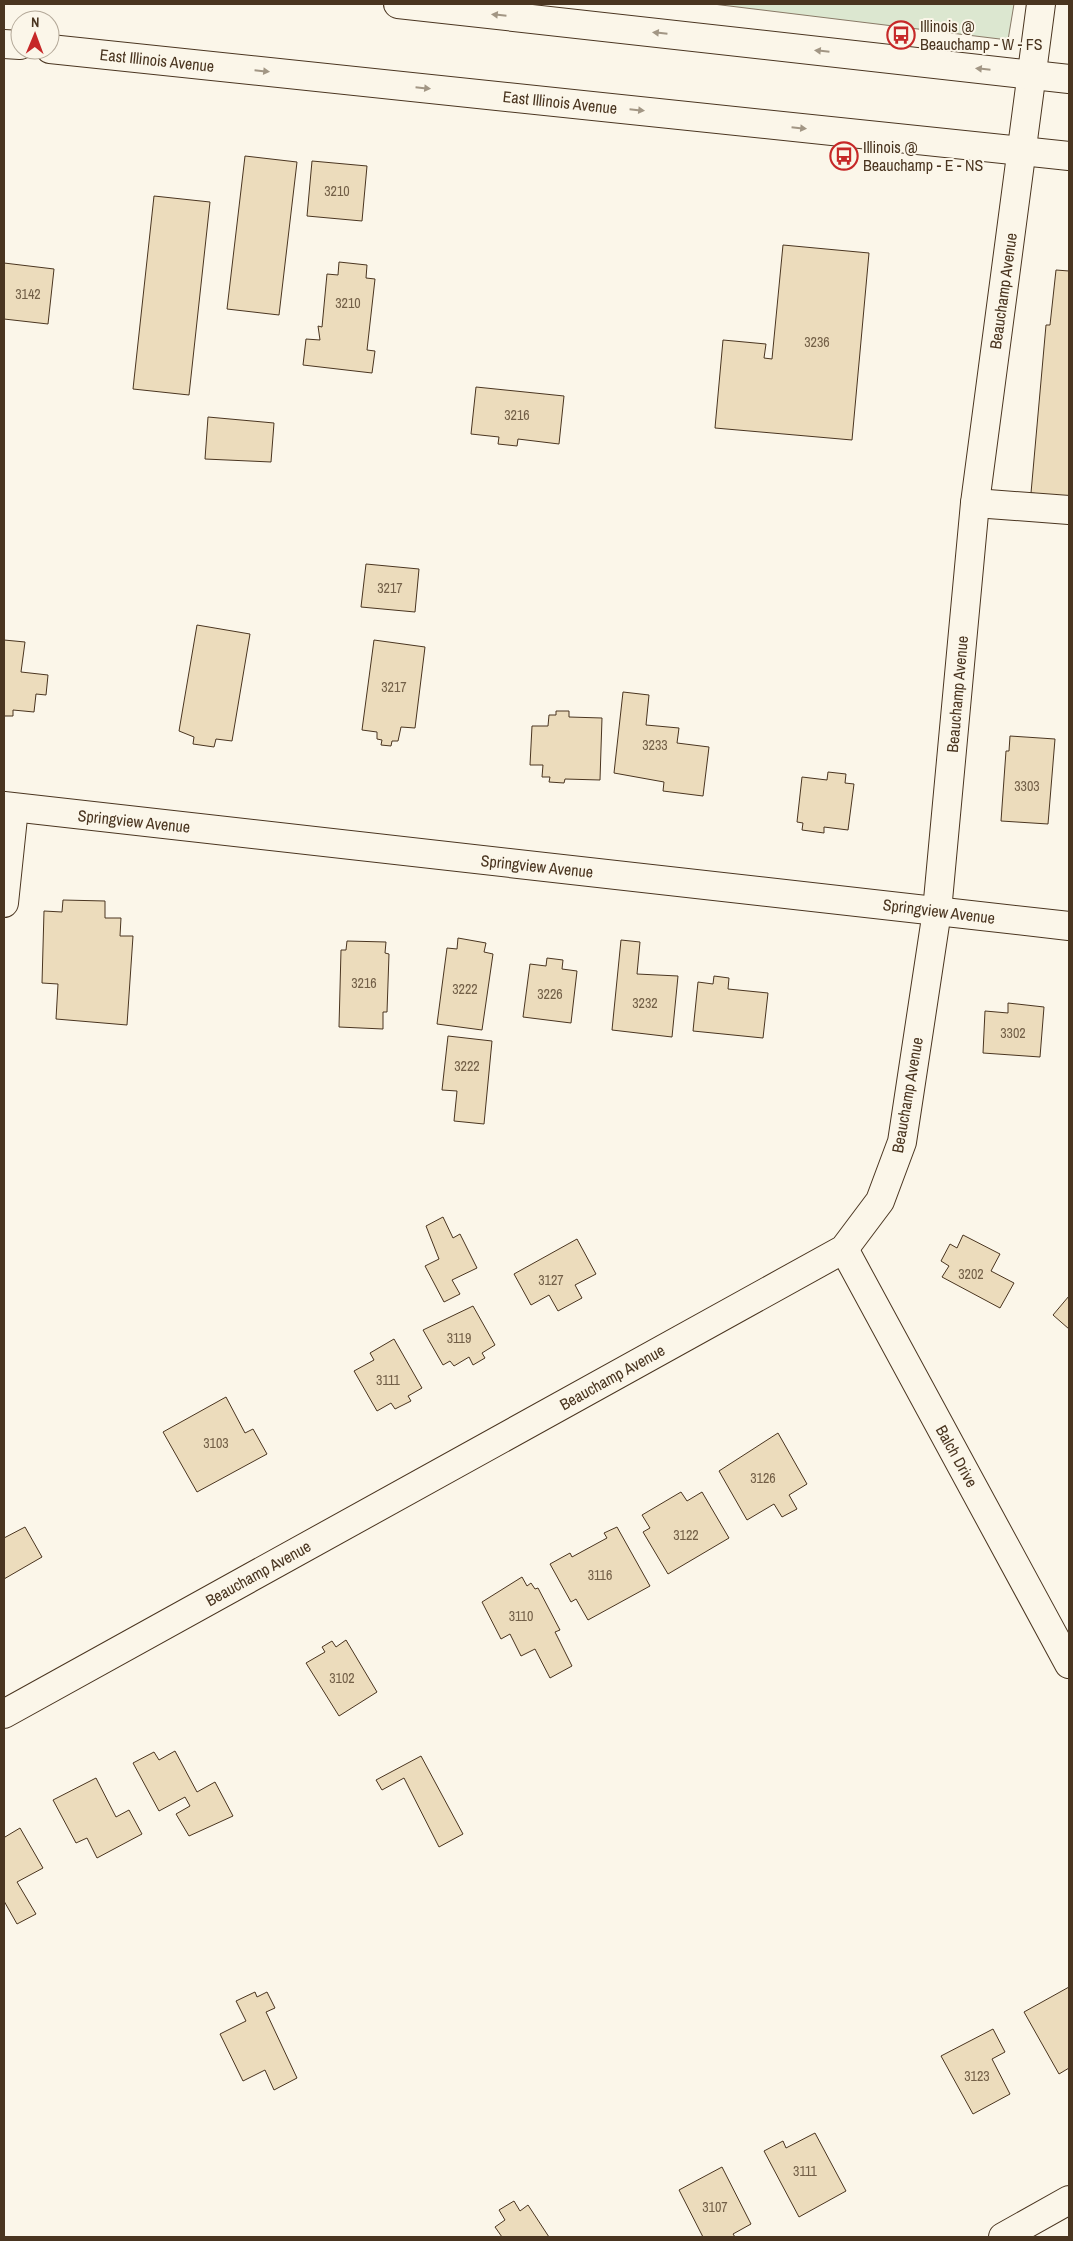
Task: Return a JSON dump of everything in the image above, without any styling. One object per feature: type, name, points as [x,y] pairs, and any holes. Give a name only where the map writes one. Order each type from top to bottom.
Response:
[{"type":"street","points":[[398,4],[1069,79]]},
{"type":"street","name":"Beauchamp Avenue","points":[[4,1714],[844,1249],[880,1201],[902,1142],[937,911],[976,503],[1041,4]]},
{"type":"street","name":"East Illinois Avenue","points":[[60,49],[1069,156]]},
{"type":"street","points":[[976,503],[1069,510]]},
{"type":"street","points":[[4,903],[9,807]]},
{"type":"street","name":"Springview Avenue","points":[[9,807],[1069,926]]},
{"type":"street","name":"Balch Drive","points":[[844,1249],[1069,1664]]},
{"type":"street","points":[[1002,2237],[1069,2200]]},
{"type":"green space","points":[[713,4],[1014,4],[1008,40]]},
{"type":"building","points":[[245,156],[297,162],[279,315],[227,309]]},
{"type":"building","points":[[312,161],[367,166],[362,221],[307,216]]},
{"type":"building","points":[[154,196],[210,202],[189,395],[133,389]]},
{"type":"building","points":[[783,245],[869,253],[852,440],[715,428],[723,340],[766,344],[764,358],[772,359]]},
{"type":"building","points":[[339,262],[367,265],[366,278],[375,279],[367,350],[375,351],[372,373],[303,365],[306,339],[320,340],[318,326],[322,327],[327,274],[338,275]]},
{"type":"building","points":[[4,263],[54,269],[48,324],[4,319]]},
{"type":"building","points":[[1056,270],[1069,271],[1069,497],[1031,493],[1046,325],[1050,325]]},
{"type":"building","points":[[476,387],[564,396],[559,444],[518,439],[517,446],[498,444],[499,437],[471,434]]},
{"type":"building","points":[[208,417],[274,423],[271,462],[205,459]]},
{"type":"building","points":[[366,564],[419,569],[415,612],[361,607]]},
{"type":"building","points":[[197,625],[250,634],[232,741],[216,739],[214,747],[193,744],[194,737],[179,731]]},
{"type":"building","points":[[4,640],[25,642],[21,672],[48,675],[46,695],[36,694],[34,712],[13,710],[13,716],[4,716]]},
{"type":"building","points":[[374,640],[425,647],[415,728],[401,727],[398,741],[392,741],[391,746],[381,745],[382,740],[377,739],[377,732],[362,730]]},
{"type":"building","points":[[623,692],[649,695],[646,725],[679,728],[677,743],[709,747],[703,796],[663,791],[664,782],[614,773]]},
{"type":"building","points":[[556,711],[569,711],[569,717],[602,718],[600,780],[565,779],[564,783],[549,782],[550,777],[542,777],[543,765],[530,765],[532,726],[548,726],[549,715],[556,715]]},
{"type":"building","points":[[1010,736],[1055,739],[1048,824],[1001,821],[1006,751],[1009,751]]},
{"type":"building","points":[[828,772],[846,774],[845,783],[854,784],[848,830],[824,827],[824,833],[802,830],[803,823],[797,822],[802,777],[827,780]]},
{"type":"building","points":[[63,900],[105,901],[105,918],[121,918],[120,936],[133,936],[127,1025],[56,1019],[58,984],[42,983],[44,911],[62,912]]},
{"type":"building","points":[[458,938],[486,943],[484,952],[493,954],[482,1030],[437,1024],[447,948],[457,949]]},
{"type":"building","points":[[621,940],[640,942],[637,974],[678,976],[672,1037],[612,1030]]},
{"type":"building","points":[[347,941],[386,942],[385,953],[389,954],[387,1012],[383,1012],[383,1029],[339,1027],[341,950],[346,950]]},
{"type":"building","points":[[547,958],[563,960],[562,969],[577,971],[571,1023],[523,1017],[530,964],[546,966]]},
{"type":"building","points":[[714,976],[729,978],[728,989],[768,993],[763,1038],[693,1031],[698,982],[713,984]]},
{"type":"building","points":[[1008,1003],[1044,1007],[1040,1057],[983,1053],[985,1011],[1008,1013]]},
{"type":"building","points":[[448,1036],[492,1041],[484,1124],[454,1121],[457,1091],[442,1090]]},
{"type":"building","points":[[443,1217],[453,1238],[460,1234],[477,1268],[452,1280],[460,1294],[444,1302],[425,1266],[439,1259],[426,1226]]},
{"type":"building","points":[[963,1235],[1000,1254],[991,1271],[1014,1283],[1000,1308],[942,1277],[949,1266],[941,1261],[950,1244],[957,1248]]},
{"type":"building","points":[[577,1239],[596,1274],[575,1285],[582,1298],[558,1311],[549,1295],[531,1305],[514,1274]]},
{"type":"building","points":[[1069,1296],[1069,1329],[1053,1315]]},
{"type":"building","points":[[473,1306],[495,1345],[482,1353],[485,1358],[473,1365],[469,1357],[454,1366],[450,1361],[443,1365],[423,1330]]},
{"type":"building","points":[[394,1339],[422,1388],[408,1396],[411,1401],[395,1409],[391,1403],[377,1411],[354,1371],[374,1360],[370,1353]]},
{"type":"building","points":[[226,1397],[245,1433],[253,1429],[267,1454],[197,1492],[163,1432]]},
{"type":"building","points":[[778,1433],[807,1484],[789,1495],[797,1509],[782,1517],[774,1504],[747,1520],[719,1471]]},
{"type":"building","points":[[681,1492],[687,1501],[702,1492],[729,1538],[668,1574],[643,1532],[650,1528],[642,1515]]},
{"type":"building","points":[[25,1527],[42,1557],[4,1579],[4,1538]]},
{"type":"building","points":[[617,1527],[650,1586],[588,1620],[576,1599],[571,1602],[550,1564],[570,1553],[572,1557],[607,1538],[604,1533]]},
{"type":"building","points":[[522,1577],[527,1586],[531,1583],[535,1589],[538,1588],[560,1630],[555,1632],[572,1666],[550,1678],[535,1649],[521,1656],[510,1634],[501,1639],[482,1602]]},
{"type":"building","points":[[346,1640],[377,1692],[339,1716],[306,1663],[325,1652],[322,1647],[332,1641],[336,1647]]},
{"type":"building","points":[[175,1751],[197,1792],[215,1782],[233,1816],[189,1836],[176,1814],[190,1806],[185,1797],[159,1811],[133,1763],[154,1752],[159,1760]]},
{"type":"building","points":[[421,1756],[463,1834],[439,1847],[404,1778],[382,1790],[376,1780]]},
{"type":"building","points":[[96,1778],[116,1817],[129,1810],[142,1834],[97,1858],[87,1838],[76,1843],[53,1800]]},
{"type":"building","points":[[20,1828],[43,1868],[17,1882],[36,1914],[17,1924],[4,1901],[4,1835],[5,1837]]},
{"type":"building","points":[[1069,1987],[1069,2068],[1059,2074],[1024,2012]]},
{"type":"building","points":[[255,1992],[257,1997],[267,1992],[275,2008],[266,2012],[297,2078],[274,2090],[265,2070],[243,2081],[220,2034],[246,2021],[236,2001]]},
{"type":"building","points":[[993,2029],[1005,2052],[992,2059],[1010,2094],[973,2114],[941,2056]]},
{"type":"building","points":[[815,2133],[846,2191],[799,2217],[764,2151],[783,2141],[786,2148]]},
{"type":"building","points":[[722,2167],[751,2224],[733,2234],[735,2237],[703,2237],[679,2190]]},
{"type":"building","points":[[514,2201],[520,2211],[528,2205],[549,2237],[502,2237],[495,2227],[505,2220],[499,2210]]},
{"type":"place","name":"Illinois @ Beauchamp - W - FS","points":[[901,35]]},
{"type":"place","name":"Illinois @ Beauchamp - E - NS","points":[[844,156]]}]
